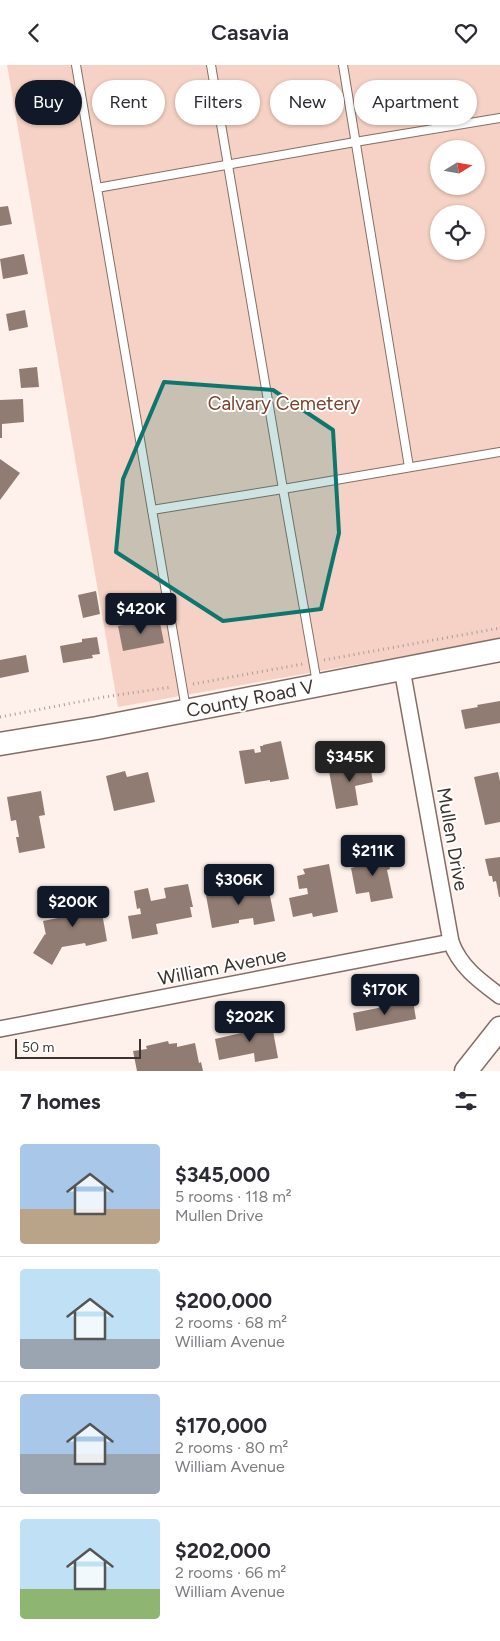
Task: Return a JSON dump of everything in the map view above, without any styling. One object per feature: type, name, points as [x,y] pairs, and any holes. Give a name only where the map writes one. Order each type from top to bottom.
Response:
[{"type":"main road","name":"County Road V","points":[[0,744],[186,711],[500,651]]},
{"type":"main road","points":[[466,1071],[500,1028]]},
{"type":"street","name":"Mullen Drive","points":[[402,669],[451,942],[456,956],[476,978],[500,996]]},
{"type":"street","name":"William Avenue","points":[[0,1029],[451,942]]},
{"type":"lane","points":[[76,65],[186,711]]},
{"type":"lane","points":[[211,65],[318,685]]},
{"type":"lane","points":[[343,65],[409,467]]},
{"type":"lane","points":[[97,187],[500,119]]},
{"type":"lane","points":[[152,510],[500,452]]},
{"type":"path","points":[[0,717],[500,628]]},
{"type":"highlighted area","points":[[164,382],[273,390],[333,430],[339,533],[321,609],[223,621],[116,552],[123,479]]},
{"type":"green space","name":"Calvary Cemetery","points":[[7,65],[500,65],[500,639],[118,707],[17,125],[82,125],[82,80],[15,80],[15,111]]},
{"type":"building","points":[[8,206],[12,224],[0,226],[0,207]]},
{"type":"building","points":[[24,254],[28,274],[3,279],[0,259]]},
{"type":"building","points":[[25,310],[28,327],[9,331],[6,314]]},
{"type":"building","points":[[37,367],[39,387],[21,388],[19,369]]},
{"type":"building","points":[[23,399],[24,422],[2,424],[2,438],[0,438],[0,400]]},
{"type":"building","points":[[0,459],[20,473],[0,500]]},
{"type":"building","points":[[96,591],[100,614],[83,618],[78,595]]},
{"type":"building","points":[[159,618],[164,643],[123,651],[118,626]]},
{"type":"building","points":[[97,637],[100,654],[92,655],[93,658],[63,663],[60,646],[82,642],[82,639]]},
{"type":"building","points":[[26,655],[29,672],[0,678],[0,660]]},
{"type":"building","points":[[500,701],[500,723],[465,729],[461,710]]},
{"type":"building","points":[[281,741],[289,779],[245,784],[239,751],[254,749],[255,753],[261,752],[260,746]]},
{"type":"building","points":[[369,760],[373,782],[355,786],[358,805],[336,809],[329,771],[349,767],[348,764]]},
{"type":"building","points":[[125,771],[127,777],[148,772],[155,802],[114,811],[106,776]]},
{"type":"building","points":[[498,772],[500,781],[500,822],[485,825],[474,777]]},
{"type":"building","points":[[41,791],[45,815],[39,816],[45,848],[19,853],[16,837],[19,837],[16,820],[11,821],[7,797]]},
{"type":"building","points":[[386,851],[390,869],[387,870],[393,898],[371,902],[369,892],[356,894],[351,868],[364,865],[362,856]]},
{"type":"building","points":[[500,857],[499,897],[496,881],[493,882],[492,876],[489,876],[485,859]]},
{"type":"building","points":[[329,864],[338,912],[313,917],[312,913],[293,917],[289,898],[308,894],[307,888],[299,889],[297,876],[305,874],[303,869]]},
{"type":"building","points":[[188,884],[193,907],[190,907],[192,917],[156,924],[158,934],[132,939],[128,916],[141,914],[140,908],[137,909],[134,891],[148,888],[151,901],[166,898],[164,888]]},
{"type":"building","points":[[235,885],[237,896],[252,893],[252,889],[268,886],[275,921],[254,925],[253,918],[239,920],[239,923],[212,928],[205,890]]},
{"type":"building","points":[[99,896],[107,941],[86,946],[85,943],[62,947],[52,965],[33,953],[46,935],[43,921],[63,917],[60,904]]},
{"type":"building","points":[[413,1001],[416,1019],[356,1031],[353,1013]]},
{"type":"building","points":[[271,1020],[278,1058],[255,1062],[254,1053],[219,1060],[215,1039],[250,1031],[248,1024]]},
{"type":"building","points":[[168,1041],[169,1044],[177,1043],[177,1047],[195,1043],[199,1063],[201,1062],[203,1071],[137,1071],[133,1051],[147,1049],[146,1046]]}]
